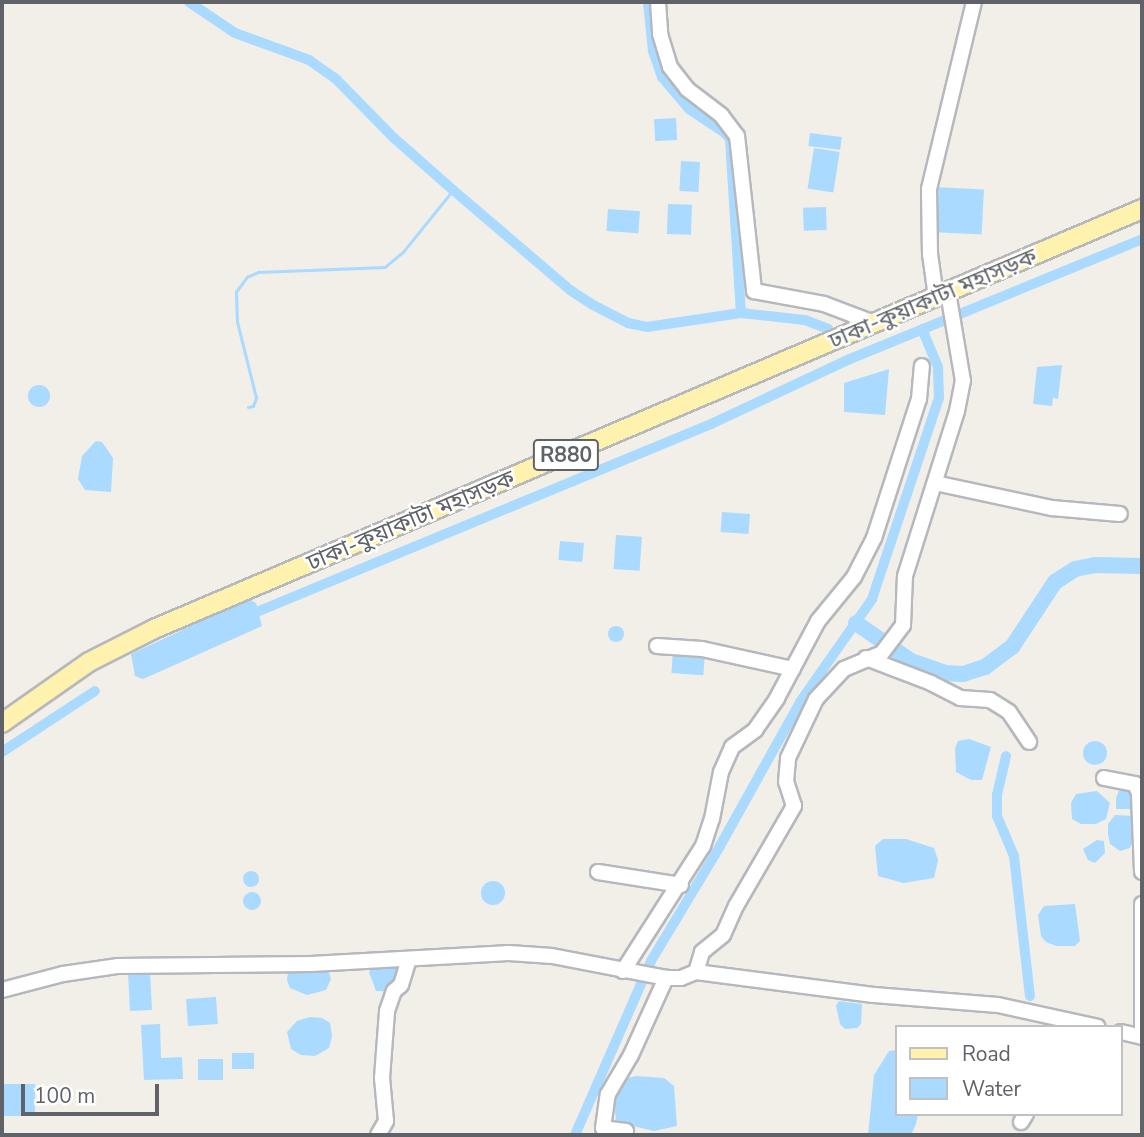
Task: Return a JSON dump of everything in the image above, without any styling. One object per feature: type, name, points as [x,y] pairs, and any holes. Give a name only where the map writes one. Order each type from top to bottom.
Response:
[{"type":"main road","name":"ঢাকা-কুয়াকাটা মহাসড়ক","points":[[2,723],[89,662],[154,629],[1142,209]]},
{"type":"street","points":[[657,2],[660,34],[670,66],[687,89],[721,115],[737,136],[754,291],[824,304],[874,323]]},
{"type":"street","points":[[696,972],[702,952],[723,935],[736,906],[794,806],[786,782],[788,758],[806,717],[829,683],[844,669],[882,653],[903,625],[905,576],[963,381],[930,254],[929,189],[974,2]]},
{"type":"street","points":[[623,971],[681,885],[703,846],[712,820],[721,772],[732,747],[755,730],[793,669],[818,621],[854,577],[874,538],[919,398],[922,366]]},
{"type":"street","points":[[934,484],[1052,508],[1120,514]]},
{"type":"street","points":[[657,646],[702,649],[793,669]]},
{"type":"street","points":[[866,658],[931,683],[960,698],[990,700],[1009,712],[1029,742]]},
{"type":"street","points":[[1104,778],[1135,784],[1141,798],[1142,872]]},
{"type":"street","points":[[598,872],[681,885]]},
{"type":"street","points":[[1123,1032],[1142,1037],[1142,904]]},
{"type":"street","points":[[2,990],[63,974],[118,966],[409,959],[509,953],[552,957],[666,978],[681,978],[696,972],[874,995],[998,1005],[1075,1024]]},
{"type":"street","points":[[378,1135],[386,1121],[382,1078],[387,1011],[394,991],[401,985],[409,959]]},
{"type":"street","points":[[624,1135],[626,1131],[603,1129],[608,1094],[631,1055],[666,978]]},
{"type":"water","points":[[676,118],[677,140],[655,141],[654,119]]},
{"type":"water","points":[[810,133],[842,137],[840,150],[808,146]]},
{"type":"water","points":[[814,148],[840,152],[833,193],[808,188]]},
{"type":"water","points":[[681,161],[700,162],[698,192],[679,191]]},
{"type":"water","points":[[934,187],[984,190],[982,235],[932,232]]},
{"type":"water","points":[[668,204],[692,205],[691,235],[667,234]]},
{"type":"water","points":[[826,207],[827,230],[804,231],[803,208]]},
{"type":"water","points":[[608,209],[640,211],[638,233],[606,231]]},
{"type":"water","points":[[1062,365],[1058,399],[1053,398],[1052,406],[1033,404],[1037,367]]},
{"type":"water","points":[[889,369],[885,415],[844,412],[844,383]]},
{"type":"water","points":[[39,385],[49,392],[50,396],[43,406],[39,407],[29,400],[28,396],[35,386]]},
{"type":"water","points":[[96,441],[102,442],[113,458],[111,492],[85,490],[78,479],[82,456]]},
{"type":"water","points":[[722,512],[750,514],[749,534],[721,532]]},
{"type":"water","points":[[616,535],[642,537],[640,571],[614,569]]},
{"type":"water","points":[[560,541],[584,543],[582,562],[558,560]]},
{"type":"water","points":[[249,599],[256,603],[262,626],[143,679],[135,676],[131,654]]},
{"type":"water","points":[[613,626],[619,626],[624,634],[622,640],[613,642],[608,637],[608,631]]},
{"type":"water","points":[[673,651],[705,653],[703,675],[671,673]]},
{"type":"water","points":[[969,739],[991,747],[982,780],[971,780],[956,772],[955,748],[958,741]]},
{"type":"water","points":[[1095,741],[1103,745],[1107,753],[1103,761],[1095,765],[1087,761],[1083,753],[1087,745]]},
{"type":"water","points":[[1121,786],[1131,787],[1135,807],[1116,809],[1116,798]]},
{"type":"water","points":[[1097,791],[1110,803],[1106,819],[1096,824],[1081,824],[1072,819],[1071,803],[1076,794]]},
{"type":"water","points":[[1115,815],[1134,816],[1130,848],[1120,851],[1110,844],[1108,834],[1108,824]]},
{"type":"water","points":[[883,839],[906,839],[934,848],[938,860],[934,878],[903,883],[878,876],[875,846]]},
{"type":"water","points":[[1097,840],[1104,841],[1105,853],[1095,863],[1088,860],[1083,849]]},
{"type":"water","points":[[248,871],[254,871],[259,879],[257,885],[248,887],[243,882],[243,876]]},
{"type":"water","points":[[493,881],[502,884],[505,893],[502,902],[493,905],[484,902],[481,893],[484,884]]},
{"type":"water","points":[[252,892],[258,895],[261,901],[258,907],[252,910],[246,907],[243,901],[246,895]]},
{"type":"water","points":[[1075,904],[1080,941],[1075,946],[1056,946],[1046,942],[1041,936],[1038,915],[1044,906]]},
{"type":"water","points":[[401,966],[400,977],[388,991],[376,991],[369,972],[372,967]]},
{"type":"water","points":[[315,968],[329,972],[331,979],[326,990],[307,995],[290,988],[288,972]]},
{"type":"water","points":[[150,972],[152,1010],[130,1011],[128,973]]},
{"type":"water","points":[[216,997],[218,1024],[188,1026],[186,999]]},
{"type":"water","points":[[839,1001],[862,1004],[861,1024],[857,1028],[845,1029],[840,1024],[836,1006]]},
{"type":"water","points":[[310,1017],[322,1018],[330,1023],[332,1036],[329,1048],[315,1056],[301,1055],[291,1049],[287,1032],[297,1021]]},
{"type":"water","points":[[160,1024],[161,1058],[182,1057],[183,1079],[144,1080],[141,1025]]},
{"type":"water","points":[[895,1050],[895,1116],[918,1116],[911,1135],[868,1135],[874,1075],[889,1051]]},
{"type":"water","points":[[232,1053],[254,1053],[254,1069],[232,1069]]},
{"type":"water","points":[[198,1059],[223,1059],[223,1080],[198,1080]]},
{"type":"water","points":[[636,1076],[664,1078],[674,1086],[677,1126],[654,1131],[616,1122],[614,1097],[624,1079]]},
{"type":"water","points":[[2,1084],[35,1084],[35,1116],[2,1116]]},
{"type":"waterway","points":[[189,2],[235,33],[309,60],[335,78],[394,138],[570,290],[628,323],[647,327],[741,313],[805,320],[828,329]]},
{"type":"waterway","points":[[648,2],[653,51],[662,77],[689,109],[730,139],[741,313]]},
{"type":"waterway","points":[[248,407],[253,406],[256,398],[237,322],[236,292],[247,277],[258,272],[385,267],[403,252],[453,190]]},
{"type":"waterway","points":[[247,616],[711,424],[850,359],[1142,239]]},
{"type":"waterway","points":[[575,1135],[651,961],[720,846],[800,702],[872,599],[939,398],[938,367],[922,329]]},
{"type":"waterway","points":[[856,623],[911,661],[945,673],[963,674],[985,667],[1012,647],[1055,582],[1075,569],[1095,565],[1142,566]]},
{"type":"waterway","points":[[2,752],[95,691]]},
{"type":"waterway","points":[[1006,756],[997,795],[997,816],[1014,856],[1030,996]]}]
